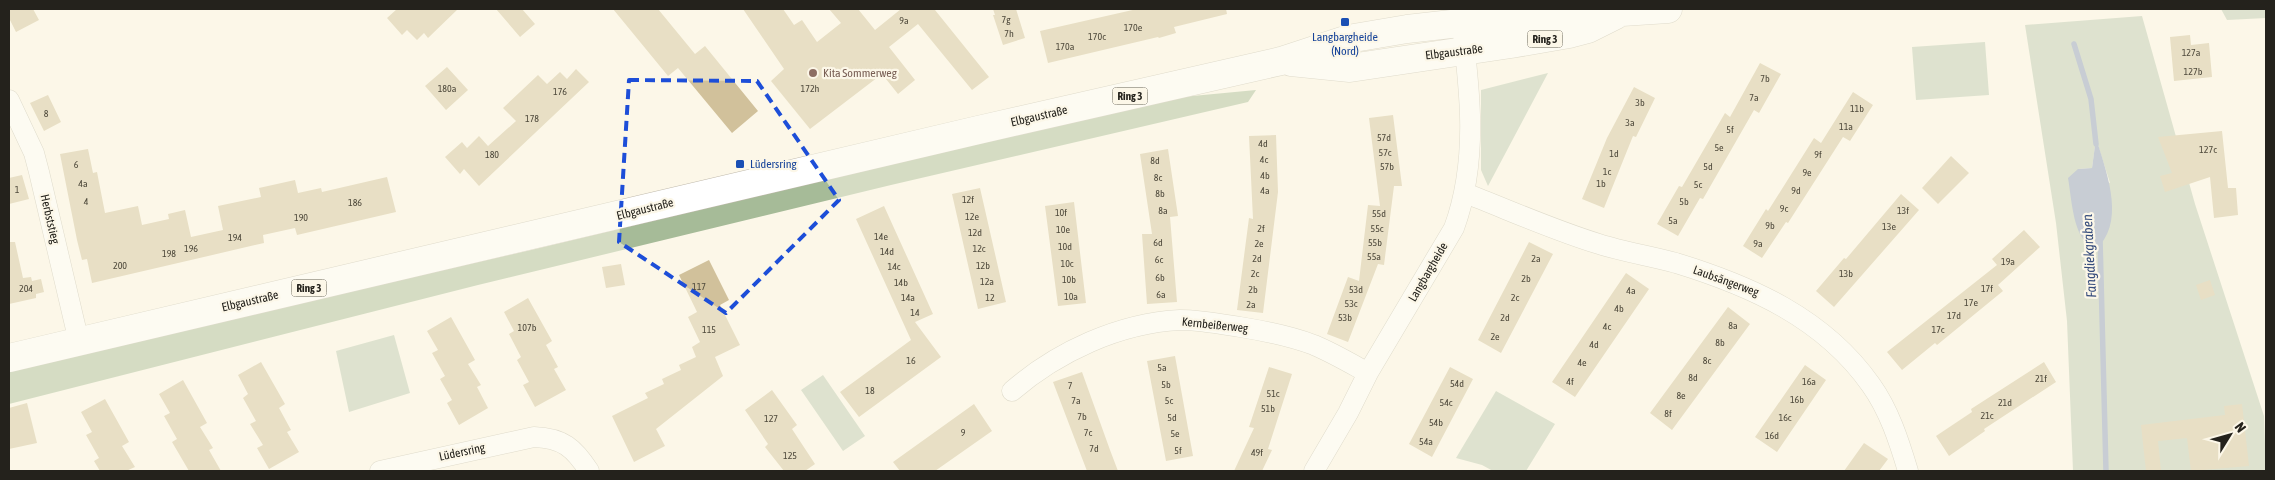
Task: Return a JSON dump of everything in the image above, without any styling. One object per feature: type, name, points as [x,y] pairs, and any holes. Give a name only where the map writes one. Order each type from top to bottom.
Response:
[{"type":"main road","name":"Elbgaustraße","points":[[9,358],[978,130],[1281,62],[1348,39],[1461,16],[1668,9]]},
{"type":"main road","name":"Elbgaustraße","points":[[1281,62],[1350,68],[1569,34],[1588,29],[1622,12]]},
{"type":"street","name":"Langbargheide","points":[[1314,471],[1348,413],[1368,372],[1454,228],[1465,193],[1469,170],[1470,142],[1461,16]]},
{"type":"street","name":"Herbststieg","points":[[9,100],[34,154],[79,342]]},
{"type":"street","name":"Laubsängerweg","points":[[1465,193],[1573,236],[1683,266],[1732,282],[1777,302],[1823,334],[1871,384],[1892,423],[1908,471]]},
{"type":"street","name":"Kernbeißerweg","points":[[1012,391],[1043,366],[1078,348],[1137,326],[1180,320],[1210,322],[1270,332],[1314,346],[1368,372]]},
{"type":"street","name":"Lüdersring","points":[[380,471],[534,437],[549,437],[565,444],[578,455],[589,471]]},
{"type":"highlighted area","points":[[629,80],[757,81],[839,200],[726,313],[619,242]]},
{"type":"green space","points":[[2221,9],[2266,9],[2266,18],[2227,20]]},
{"type":"green space","points":[[2142,16],[2195,204],[2264,416],[2266,471],[2073,471],[2067,321],[2056,223],[2025,25]],"holes":[[[2096,139],[2110,183],[2078,169],[2092,168]]]},
{"type":"green space","points":[[1985,42],[1989,95],[1916,100],[1912,47]]},
{"type":"green space","points":[[1548,73],[1488,186],[1481,170],[1481,90]]},
{"type":"green space","points":[[1256,90],[1248,102],[891,185],[478,285],[9,404],[9,370],[531,250],[1161,99]]},
{"type":"green space","points":[[394,335],[410,393],[349,412],[336,351]]},
{"type":"green space","points":[[823,375],[865,436],[843,451],[801,390]]},
{"type":"green space","points":[[1496,391],[1555,424],[1526,471],[1493,471],[1482,465],[1456,458]]},
{"type":"water","points":[[2096,138],[2108,178],[2112,207],[2111,221],[2107,234],[2100,245],[2088,243],[2079,232],[2068,178],[2078,169],[2092,168]]},
{"type":"building","points":[[9,9],[33,9],[39,20],[16,32],[9,18]]},
{"type":"building","points":[[397,9],[458,9],[428,38],[424,33],[417,40],[407,30],[402,35],[387,18]]},
{"type":"building","points":[[496,9],[522,9],[535,24],[520,37]]},
{"type":"building","points":[[613,9],[658,9],[695,54],[705,46],[758,111],[732,133],[678,68],[668,76]]},
{"type":"building","points":[[743,9],[783,9],[794,25],[802,20],[817,42],[841,23],[829,9],[858,9],[875,30],[901,9],[936,9],[989,77],[972,90],[918,24],[889,47],[915,80],[898,94],[882,74],[810,129],[771,81],[784,69]]},
{"type":"building","points":[[993,9],[1016,9],[1025,38],[1003,45],[993,15],[995,15]]},
{"type":"building","points":[[1137,9],[1226,9],[1227,14],[1174,27],[1176,33],[1159,38],[1048,63],[1040,31]]},
{"type":"building","points":[[2190,35],[2191,45],[2209,43],[2212,77],[2174,81],[2170,37]]},
{"type":"building","points":[[1760,63],[1781,74],[1759,113],[1754,110],[1703,199],[1700,198],[1678,236],[1657,224],[1679,186],[1682,187],[1725,113],[1730,117]]},
{"type":"building","points":[[447,67],[468,90],[446,110],[425,86]]},
{"type":"building","points":[[576,69],[589,82],[479,186],[464,169],[460,174],[445,157],[462,142],[467,148],[479,136],[488,146],[516,121],[503,108],[538,75],[547,84],[560,72],[567,79]]},
{"type":"building","points":[[1634,87],[1655,98],[1636,137],[1633,136],[1604,208],[1582,199],[1607,138]]},
{"type":"building","points":[[1853,92],[1873,105],[1850,141],[1843,137],[1788,223],[1786,222],[1762,258],[1743,246],[1766,209],[1768,211],[1814,138],[1821,143]]},
{"type":"building","points":[[48,95],[61,122],[44,131],[30,103]]},
{"type":"building","points":[[1393,115],[1402,186],[1394,186],[1384,265],[1378,264],[1348,342],[1327,334],[1348,277],[1359,281],[1368,205],[1380,206],[1369,118]]},
{"type":"building","points":[[2222,131],[2228,188],[2236,188],[2238,215],[2214,218],[2210,177],[2165,192],[2160,176],[2172,173],[2158,137]]},
{"type":"building","points":[[1276,135],[1278,192],[1263,313],[1237,310],[1249,218],[1253,219],[1249,136]]},
{"type":"building","points":[[88,149],[93,173],[97,172],[105,213],[138,206],[142,225],[169,219],[168,214],[185,210],[191,237],[223,230],[218,206],[261,197],[259,188],[295,180],[298,193],[321,188],[322,192],[387,177],[396,212],[297,235],[295,228],[263,235],[264,243],[92,283],[87,259],[82,260],[77,240],[60,154]]},
{"type":"building","points":[[1168,149],[1178,216],[1170,217],[1177,302],[1147,304],[1142,234],[1152,234],[1140,154]]},
{"type":"building","points":[[1951,156],[1969,173],[1938,204],[1922,188]]},
{"type":"building","points":[[22,175],[29,199],[9,204],[9,178]]},
{"type":"building","points":[[980,188],[1006,302],[978,309],[952,194]]},
{"type":"building","points":[[1901,194],[1919,210],[1834,307],[1816,291]]},
{"type":"building","points":[[1074,202],[1086,303],[1058,306],[1045,206]]},
{"type":"building","points":[[884,206],[933,314],[915,322],[941,357],[859,417],[840,392],[911,340],[856,219]]},
{"type":"building","points":[[2024,230],[2040,247],[1998,285],[2003,291],[1937,345],[1935,343],[1902,370],[1887,352],[1997,265],[1992,259]]},
{"type":"building","points":[[9,242],[15,242],[23,278],[31,277],[32,281],[41,279],[44,292],[36,294],[36,298],[9,304]]},
{"type":"building","points":[[1529,242],[1553,254],[1501,353],[1478,340]]},
{"type":"building","points":[[709,260],[729,300],[720,305],[740,345],[715,357],[723,376],[656,429],[665,446],[634,462],[612,416],[648,398],[645,393],[664,384],[662,379],[681,370],[679,365],[696,357],[692,347],[700,342],[688,317],[697,312],[679,275]]},
{"type":"building","points":[[621,264],[625,285],[606,288],[602,267]]},
{"type":"building","points":[[1626,273],[1649,289],[1575,397],[1552,382]]},
{"type":"building","points":[[2210,280],[2215,295],[2201,300],[2196,285]]},
{"type":"building","points":[[528,298],[552,341],[546,345],[558,367],[554,369],[566,390],[535,407],[523,385],[529,382],[517,360],[521,357],[509,334],[514,331],[504,312]]},
{"type":"building","points":[[1728,307],[1750,324],[1672,430],[1650,413]]},
{"type":"building","points":[[451,317],[475,360],[468,364],[481,385],[477,387],[488,408],[459,425],[447,403],[452,400],[440,379],[445,376],[432,353],[438,350],[427,331]]},
{"type":"building","points":[[1175,356],[1193,456],[1166,461],[1147,361]]},
{"type":"building","points":[[261,362],[285,404],[279,408],[291,430],[287,432],[299,452],[269,469],[257,448],[263,445],[250,424],[256,421],[243,398],[248,394],[238,375]]},
{"type":"building","points":[[2044,362],[2056,382],[1984,429],[1985,431],[1949,456],[1936,436],[1972,412],[1971,409]]},
{"type":"building","points":[[1805,365],[1826,380],[1777,452],[1755,437]]},
{"type":"building","points":[[1269,367],[1292,374],[1268,449],[1272,450],[1262,471],[1234,471],[1254,428],[1249,427]]},
{"type":"building","points":[[1450,367],[1473,379],[1432,457],[1409,444]]},
{"type":"building","points":[[1082,372],[1118,471],[1087,471],[1053,382]]},
{"type":"building","points":[[183,380],[207,423],[200,427],[213,448],[209,450],[221,471],[189,471],[172,442],[177,439],[164,416],[170,413],[159,394]]},
{"type":"building","points":[[772,390],[797,425],[792,429],[815,464],[805,471],[784,471],[765,447],[768,444],[745,410]]},
{"type":"building","points":[[105,399],[129,442],[122,446],[135,467],[126,471],[100,471],[94,461],[99,458],[86,435],[92,432],[81,412]]},
{"type":"building","points":[[27,403],[37,443],[9,449],[9,408]]},
{"type":"building","points":[[974,404],[992,431],[935,471],[900,471],[893,462]]},
{"type":"building","points":[[2242,404],[2249,466],[2191,471],[2187,438],[2158,441],[2161,471],[2146,471],[2141,425],[2225,415],[2224,406]]},
{"type":"building","points":[[1864,443],[1888,459],[1879,471],[1844,471]]},
{"type":"waterway","name":"Fangdiekgraben","points":[[2074,44],[2091,99],[2096,144]]},
{"type":"waterway","name":"Fangdiekgraben","points":[[2100,238],[2106,471]]},
{"type":"place","name":"Langbargheide (Nord)","points":[[1345,22]]},
{"type":"place","name":"Kita Sommerweg","points":[[813,73]]},
{"type":"place","name":"Lüdersring","points":[[740,164]]}]
